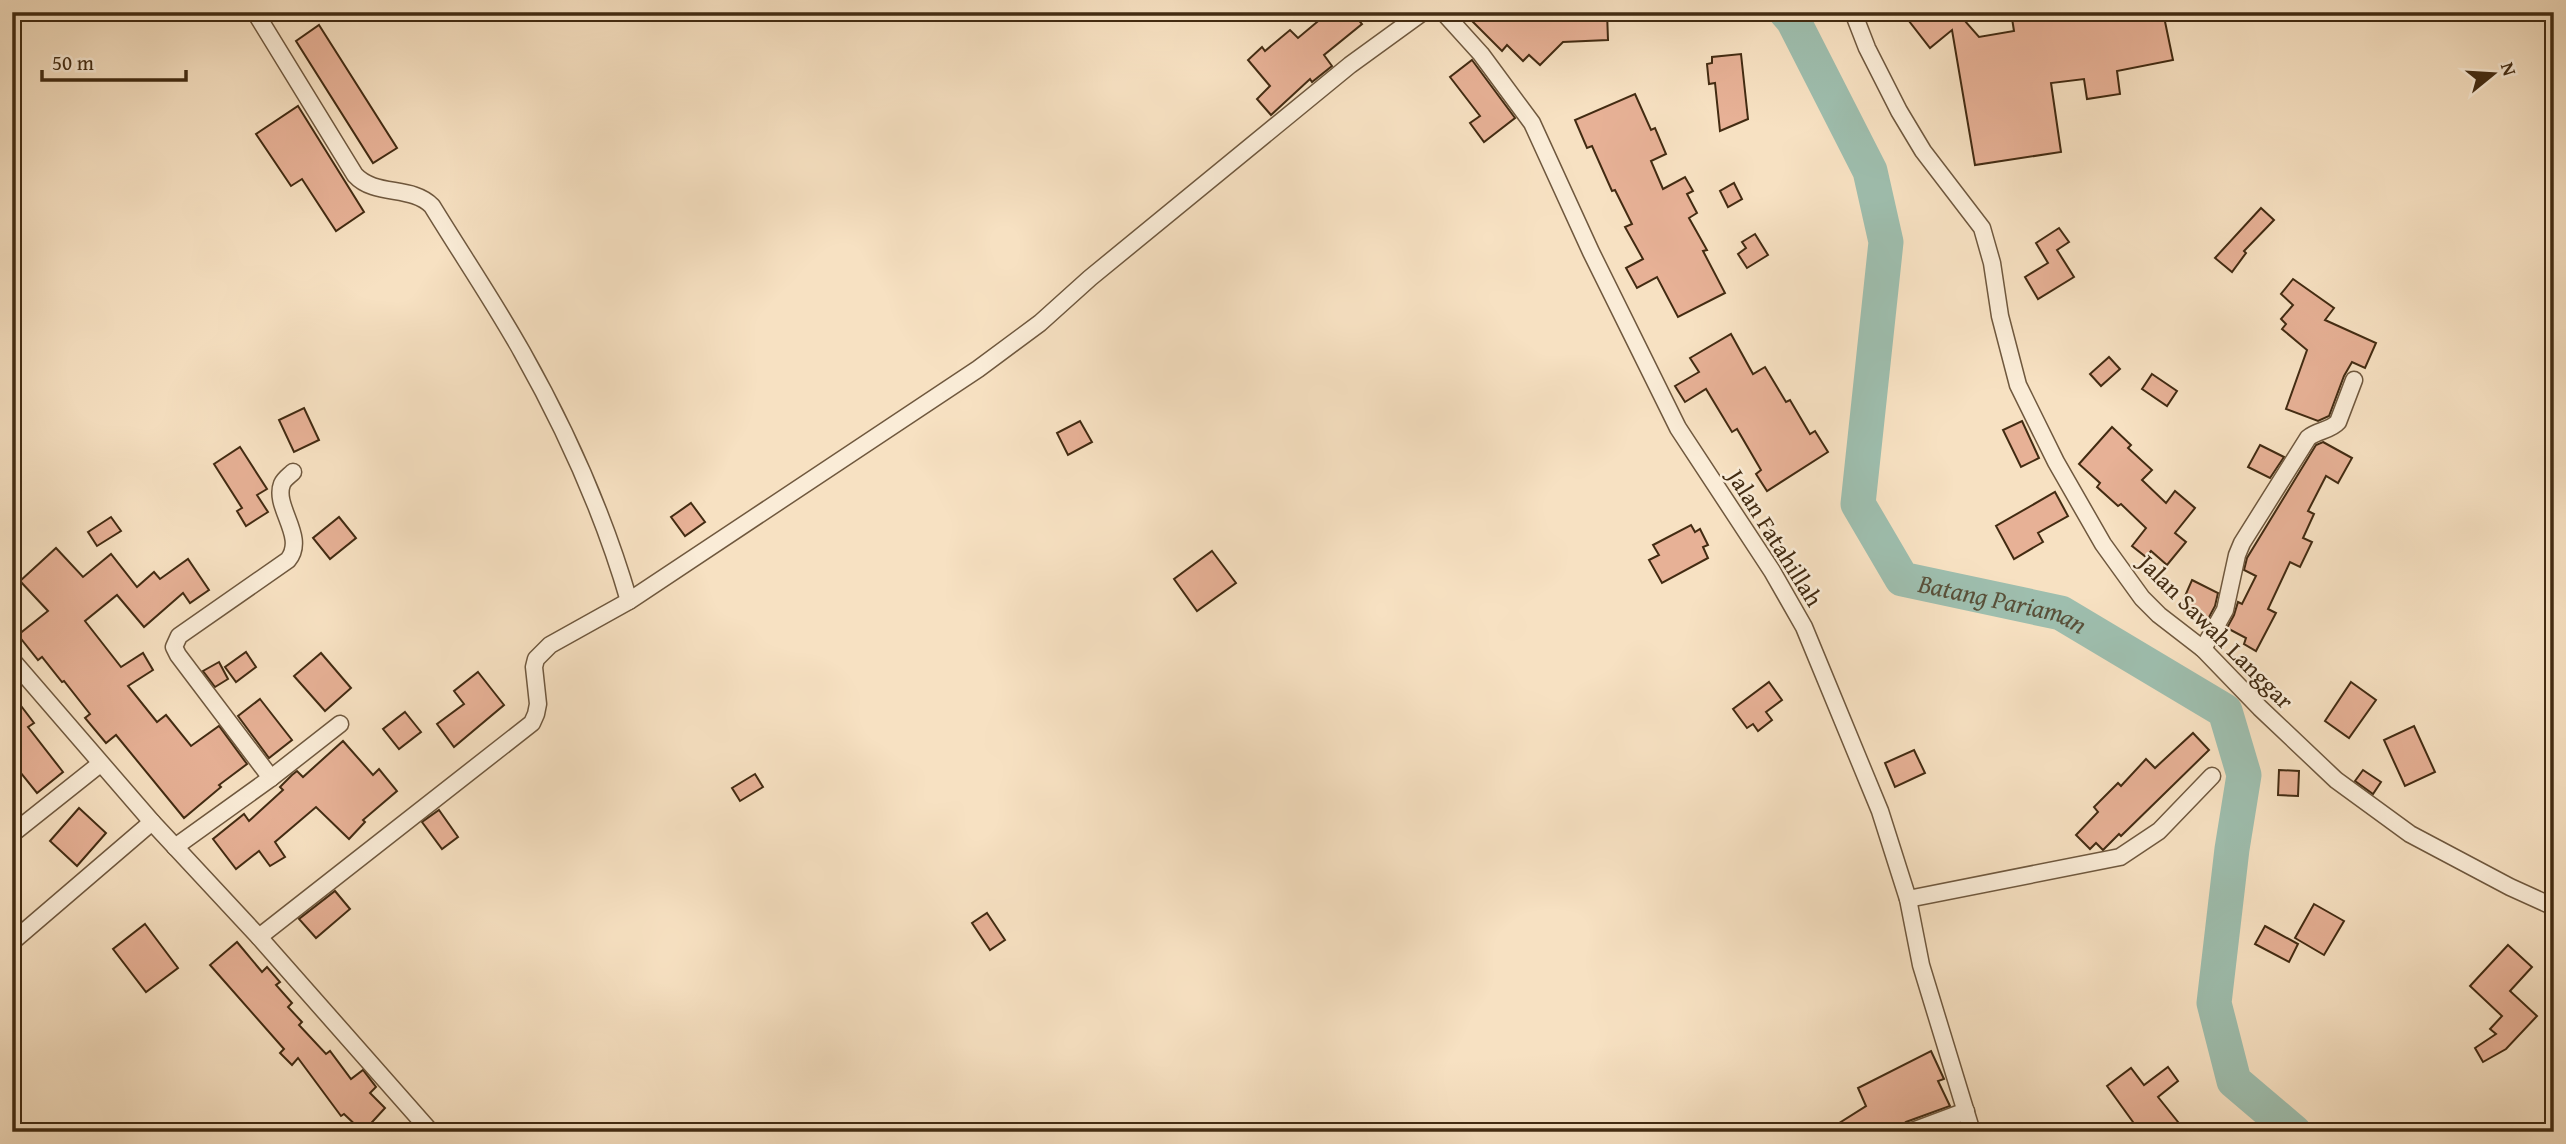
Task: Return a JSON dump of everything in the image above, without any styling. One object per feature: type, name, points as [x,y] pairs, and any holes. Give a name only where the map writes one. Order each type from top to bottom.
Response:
[{"type":"street","points":[[255,12],[361,182],[425,200],[439,218],[522,352],[550,405],[593,500],[618,563],[629,601]]},
{"type":"street","points":[[259,937],[532,723],[538,704],[534,667],[539,654],[550,645],[629,601],[978,369],[1040,323],[1090,278],[1342,71],[1423,12]]},
{"type":"street","name":"Jalan Fatahillah","points":[[1443,12],[1481,54],[1532,123],[1591,252],[1678,428],[1772,571],[1804,627],[1880,811],[1908,899],[1921,965],[1972,1132]]},
{"type":"street","name":"Jalan Sawah Langgar","points":[[1853,12],[1876,69],[1923,151],[1983,228],[1992,263],[2000,316],[2018,385],[2056,462],[2103,544],[2142,598],[2159,615],[2203,649],[2319,766],[2371,807],[2421,840],[2554,907]]},
{"type":"street","points":[[2203,649],[2225,610],[2242,543],[2308,438],[2316,432],[2329,429],[2337,422],[2354,380]]},
{"type":"street","points":[[271,778],[174,647],[179,636],[293,554],[295,546],[281,493],[283,482],[293,472]]},
{"type":"street","points":[[12,660],[100,764],[259,937],[431,1132]]},
{"type":"street","points":[[175,846],[271,778],[340,724]]},
{"type":"street","points":[[12,834],[100,764]]},
{"type":"street","points":[[1908,899],[2120,856],[2159,831],[2212,776]]},
{"type":"street","points":[[12,942],[152,822]]},
{"type":"street","points":[[1910,1132],[1965,1111]]},
{"type":"building","points":[[1329,12],[1352,12],[1362,24],[1324,55],[1332,66],[1312,82],[1310,79],[1271,115],[1257,99],[1270,86],[1248,60],[1262,47],[1265,51],[1290,30],[1298,38]]},
{"type":"building","points":[[1463,12],[1607,12],[1608,40],[1563,42],[1540,65],[1529,55],[1523,61],[1507,45],[1502,51]]},
{"type":"building","points":[[1902,12],[1974,12],[1964,20],[1979,37],[2014,31],[2011,12],[2041,12],[2041,17],[2070,12],[2163,12],[2173,60],[2117,71],[2120,94],[2087,99],[2084,79],[2051,83],[2061,152],[1975,165],[1952,30],[1930,48]]},
{"type":"building","points":[[319,25],[397,148],[373,163],[296,41]]},
{"type":"building","points":[[1741,54],[1748,119],[1720,131],[1715,83],[1709,84],[1707,64],[1712,63],[1712,57]]},
{"type":"building","points":[[1472,60],[1515,118],[1484,142],[1470,123],[1480,116],[1450,77]]},
{"type":"building","points":[[1635,94],[1651,130],[1655,128],[1666,154],[1651,161],[1663,189],[1685,177],[1693,191],[1687,194],[1697,213],[1689,218],[1707,250],[1703,251],[1725,293],[1678,317],[1657,277],[1637,288],[1626,268],[1643,259],[1625,227],[1632,224],[1615,190],[1612,191],[1592,146],[1587,148],[1575,120]]},
{"type":"building","points":[[298,106],[364,212],[336,231],[302,179],[291,186],[256,134]]},
{"type":"building","points":[[1734,183],[1742,199],[1728,207],[1720,191]]},
{"type":"building","points":[[2261,208],[2274,220],[2244,251],[2246,253],[2232,272],[2215,258]]},
{"type":"building","points":[[2059,228],[2069,242],[2057,250],[2074,277],[2038,299],[2025,277],[2048,263],[2036,243]]},
{"type":"building","points":[[1755,234],[1768,255],[1747,268],[1738,254],[1746,248],[1742,242]]},
{"type":"building","points":[[2293,279],[2334,308],[2325,320],[2376,343],[2365,368],[2352,362],[2329,416],[2318,421],[2286,409],[2307,350],[2282,329],[2286,324],[2281,319],[2293,305],[2281,294]]},
{"type":"building","points":[[1731,334],[1753,374],[1765,367],[1786,402],[1790,400],[1810,434],[1815,431],[1828,452],[1767,491],[1756,474],[1761,470],[1737,429],[1732,432],[1706,389],[1685,402],[1675,386],[1699,372],[1690,358]]},
{"type":"building","points":[[2109,357],[2120,369],[2101,386],[2090,374]]},
{"type":"building","points":[[2152,374],[2177,391],[2167,406],[2142,389]]},
{"type":"building","points":[[304,408],[319,440],[294,452],[279,420]]},
{"type":"building","points":[[1080,421],[1092,442],[1068,455],[1057,433]]},
{"type":"building","points":[[2022,421],[2039,458],[2021,467],[2003,430]]},
{"type":"building","points":[[2112,427],[2131,445],[2128,448],[2152,470],[2142,480],[2166,503],[2175,491],[2195,508],[2175,533],[2186,542],[2167,565],[2151,551],[2146,557],[2132,546],[2146,528],[2121,504],[2118,506],[2097,487],[2100,483],[2079,464]]},
{"type":"building","points":[[2323,442],[2352,458],[2338,483],[2326,476],[2308,511],[2314,514],[2303,538],[2312,542],[2300,567],[2290,562],[2268,609],[2276,613],[2256,651],[2244,644],[2246,638],[2227,628],[2238,602],[2242,604],[2256,576],[2244,570],[2247,558],[2316,445]]},
{"type":"building","points":[[2260,445],[2284,457],[2270,478],[2248,467]]},
{"type":"building","points":[[240,447],[267,489],[257,495],[268,512],[246,526],[237,511],[242,508],[214,464]]},
{"type":"building","points":[[2055,492],[2068,516],[2038,533],[2043,542],[2014,559],[1996,526]]},
{"type":"building","points":[[691,503],[705,522],[685,536],[671,517]]},
{"type":"building","points":[[111,517],[121,531],[97,546],[88,532]]},
{"type":"building","points":[[339,517],[356,538],[330,559],[313,538]]},
{"type":"building","points":[[1691,525],[1695,532],[1700,529],[1708,545],[1703,547],[1708,558],[1662,583],[1649,560],[1659,555],[1653,545]]},
{"type":"building","points":[[56,548],[83,577],[111,554],[137,587],[154,572],[160,579],[188,559],[209,590],[190,603],[183,593],[144,627],[117,595],[85,621],[121,667],[143,653],[153,670],[128,686],[157,722],[166,715],[191,746],[219,726],[247,764],[219,785],[221,787],[184,818],[116,735],[106,743],[85,718],[90,714],[64,681],[62,682],[42,657],[38,660],[18,635],[48,611],[20,581]]},
{"type":"building","points":[[1212,551],[1236,583],[1197,611],[1174,579]]},
{"type":"building","points":[[2192,580],[2218,593],[2207,621],[2193,615],[2196,609],[2182,603]]},
{"type":"building","points":[[246,652],[256,667],[236,682],[225,667]]},
{"type":"building","points":[[321,653],[351,688],[325,711],[294,676]]},
{"type":"building","points":[[219,662],[228,679],[215,687],[203,671]]},
{"type":"building","points":[[478,672],[504,705],[454,747],[437,724],[464,704],[454,691]]},
{"type":"building","points":[[1769,682],[1782,700],[1766,712],[1772,720],[1758,731],[1753,724],[1747,728],[1733,709]]},
{"type":"building","points":[[2351,682],[2376,700],[2349,738],[2325,721]]},
{"type":"building","points":[[12,694],[34,723],[28,727],[63,772],[37,793],[12,762]]},
{"type":"building","points":[[260,699],[292,740],[269,758],[238,716]]},
{"type":"building","points":[[405,712],[421,732],[399,749],[383,729]]},
{"type":"building","points":[[2414,726],[2435,772],[2405,786],[2384,740]]},
{"type":"building","points":[[2193,733],[2209,750],[2121,836],[2119,834],[2103,850],[2096,843],[2090,849],[2076,835],[2098,812],[2094,807],[2118,783],[2121,786],[2146,759],[2155,768]]},
{"type":"building","points":[[343,741],[373,775],[379,769],[397,791],[363,820],[365,822],[349,839],[316,807],[275,842],[285,857],[270,866],[259,851],[236,869],[213,839],[244,814],[249,821],[283,790],[280,787],[292,775],[297,771],[303,777]]},
{"type":"building","points":[[1914,750],[1925,773],[1895,787],[1885,763]]},
{"type":"building","points":[[2279,770],[2299,771],[2298,796],[2278,795]]},
{"type":"building","points":[[2363,770],[2381,782],[2373,794],[2355,781]]},
{"type":"building","points":[[755,774],[763,787],[740,801],[732,788]]},
{"type":"building","points":[[79,808],[106,833],[77,866],[50,841]]},
{"type":"building","points":[[439,810],[458,837],[442,849],[422,822]]},
{"type":"building","points":[[335,891],[350,909],[316,938],[299,919]]},
{"type":"building","points":[[2314,904],[2344,921],[2324,955],[2295,938]]},
{"type":"building","points":[[987,913],[1005,940],[990,950],[972,923]]},
{"type":"building","points":[[145,924],[178,968],[146,992],[113,949]]},
{"type":"building","points":[[2265,926],[2298,944],[2289,962],[2255,944]]},
{"type":"building","points":[[237,942],[262,972],[267,967],[280,982],[276,985],[292,1003],[288,1007],[302,1022],[299,1025],[326,1054],[330,1051],[351,1079],[363,1070],[376,1087],[370,1093],[385,1108],[363,1132],[344,1114],[341,1116],[298,1058],[292,1065],[280,1053],[284,1049],[210,965]]},
{"type":"building","points":[[2508,945],[2532,967],[2510,991],[2537,1016],[2506,1049],[2483,1062],[2475,1048],[2496,1034],[2490,1029],[2502,1016],[2470,986]]},
{"type":"building","points":[[1931,1051],[1944,1079],[1938,1081],[1950,1106],[1906,1122],[1894,1132],[1825,1132],[1866,1106],[1858,1088]]},
{"type":"building","points":[[2168,1067],[2178,1081],[2158,1097],[2186,1132],[2121,1132],[2133,1122],[2107,1086],[2131,1068],[2144,1085]]},
{"type":"waterway","name":"Batang Pariaman","points":[[1786,12],[1793,20],[1870,171],[1886,242],[1858,504],[1902,579],[2061,613],[2225,711],[2244,775],[2232,849],[2214,1003],[2234,1081],[2294,1132]]}]
